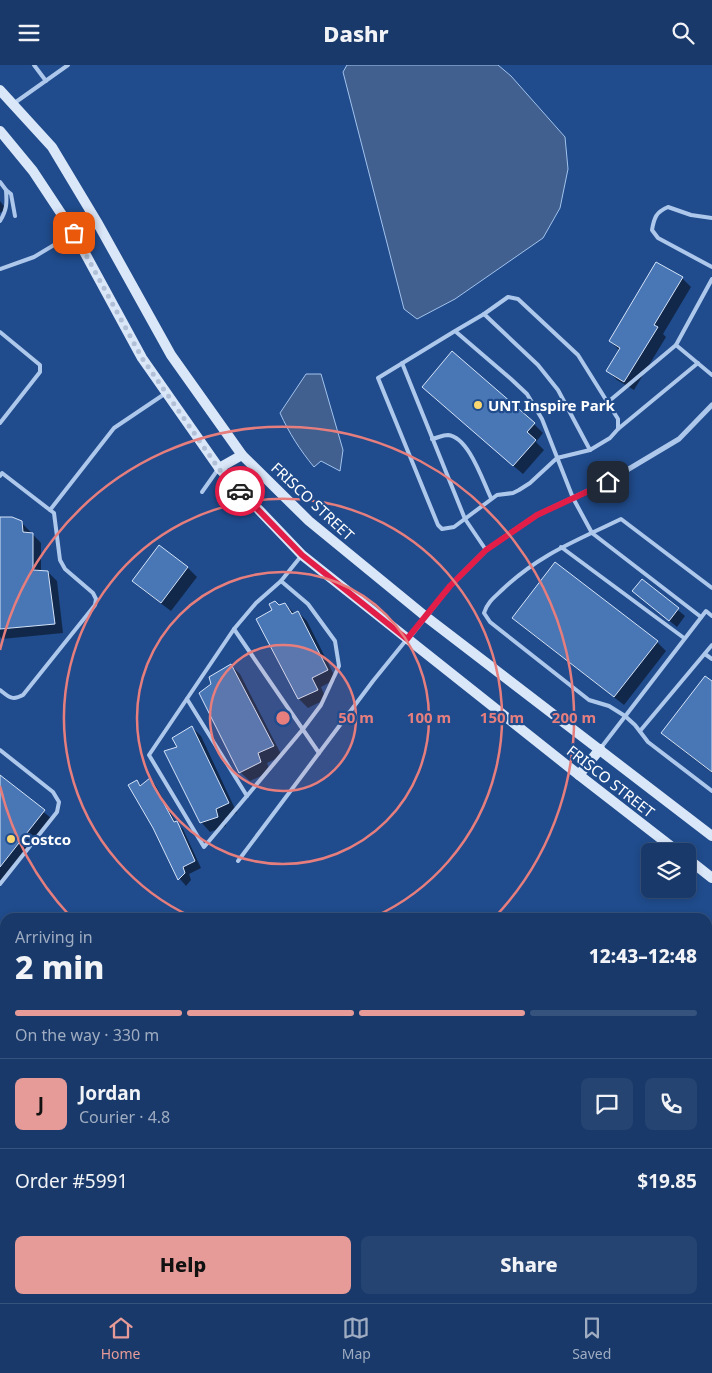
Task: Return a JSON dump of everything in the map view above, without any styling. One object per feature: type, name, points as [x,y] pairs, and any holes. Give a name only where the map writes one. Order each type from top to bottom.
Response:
[{"type":"street","name":"FRISCO STREET","points":[[0,90],[52,147],[97,221],[171,355],[242,455],[309,521],[425,616],[712,836]]},
{"type":"street","name":"FRISCO STREET","points":[[0,131],[34,171],[74,233],[142,358],[219,469],[302,555],[667,843]]},
{"type":"street","points":[[407,639],[450,586],[486,550],[537,515],[608,482],[679,439],[712,405]]},
{"type":"street","points":[[219,469],[242,455]]},
{"type":"street","points":[[579,775],[600,749]]},
{"type":"street","points":[[696,865],[712,878]]},
{"type":"lane","points":[[34,65],[46,81]]},
{"type":"lane","points":[[13,104],[68,65]]},
{"type":"lane","points":[[0,181],[11,194],[15,216]]},
{"type":"lane","points":[[0,221],[6,212],[6,190]]},
{"type":"lane","points":[[712,218],[691,215],[668,207],[661,210],[654,218],[652,231],[658,238],[712,267]]},
{"type":"lane","points":[[0,269],[34,257],[74,233]]},
{"type":"lane","points":[[608,402],[676,345],[712,279]]},
{"type":"lane","points":[[618,429],[618,419],[578,355],[518,299],[508,297],[484,314],[378,378],[435,520],[442,529],[450,529],[491,498],[497,495],[513,493],[524,487],[558,458],[590,451],[610,439],[618,429],[698,363]]},
{"type":"lane","points":[[484,314],[538,365],[553,384],[590,451]]},
{"type":"lane","points":[[454,331],[512,379],[527,394],[542,419],[573,498],[592,533],[701,617]]},
{"type":"lane","points":[[0,332],[40,365],[40,372],[0,423]]},
{"type":"lane","points":[[676,345],[712,375]]},
{"type":"lane","points":[[402,363],[465,519],[486,550]]},
{"type":"lane","points":[[50,510],[114,428],[166,392]]},
{"type":"lane","points":[[432,439],[447,435],[460,441],[468,450],[491,498]]},
{"type":"lane","points":[[202,492],[219,469]]},
{"type":"lane","points":[[0,476],[2,473],[54,513],[60,560],[65,569],[93,593],[96,599],[95,605],[23,695],[16,699],[0,690]]},
{"type":"lane","points":[[712,589],[621,519],[542,557],[516,577],[491,600],[485,609],[485,617],[490,622],[589,700],[609,706],[625,716],[648,742],[712,791]]},
{"type":"lane","points":[[561,547],[684,638]]},
{"type":"lane","points":[[281,581],[308,604],[335,641],[339,666],[321,705],[204,847],[149,755],[234,629],[256,603],[281,581],[302,555]]},
{"type":"lane","points":[[600,749],[706,611],[712,616]]},
{"type":"lane","points":[[234,629],[319,753]]},
{"type":"lane","points":[[238,861],[373,681],[407,639]]},
{"type":"lane","points":[[640,731],[712,645]]},
{"type":"lane","points":[[705,654],[712,659]]},
{"type":"lane","points":[[187,699],[246,796]]},
{"type":"lane","points":[[0,750],[53,793],[59,802],[57,812],[0,884]]},
{"type":"water","points":[[347,65],[498,65],[511,76],[565,137],[568,169],[560,208],[543,238],[455,299],[417,319],[404,309],[343,72]]},
{"type":"water","points":[[306,374],[321,374],[343,450],[340,471],[321,461],[314,467],[295,441],[280,413]]},
{"type":"building","points":[[656,262],[683,277],[654,325],[658,327],[624,382],[606,371],[620,348],[609,341]]},
{"type":"building","name":"UNT Inspire Park","points":[[452,351],[535,423],[527,432],[536,440],[513,466],[422,387]]},
{"type":"building","points":[[0,517],[12,517],[22,521],[23,532],[33,533],[33,570],[48,571],[55,624],[0,629]]},
{"type":"building","points":[[159,545],[188,567],[161,603],[132,581]]},
{"type":"building","points":[[555,562],[658,641],[614,697],[512,618]]},
{"type":"building","points":[[642,579],[679,608],[669,621],[632,591]]},
{"type":"building","points":[[275,601],[279,605],[285,603],[292,614],[298,611],[328,670],[312,678],[318,690],[298,699],[256,619],[272,610],[269,604]]},
{"type":"building","points":[[231,664],[274,746],[258,753],[261,762],[239,773],[199,693],[211,684],[209,677]]},
{"type":"building","points":[[705,676],[712,681],[712,772],[661,733]]},
{"type":"building","points":[[192,726],[229,803],[216,809],[218,817],[200,823],[164,751],[177,747],[172,738]]},
{"type":"building","name":"Costco","points":[[0,775],[45,810],[0,867]]},
{"type":"building","points":[[150,778],[174,822],[177,821],[195,861],[183,867],[185,873],[178,880],[153,828],[128,785],[137,780],[140,786]]},
{"type":"way so far","points":[[74,233],[142,358],[219,469],[240,491]]},
{"type":"place","name":"UNT Inspire Park","points":[[478,405]]},
{"type":"place","name":"Costco","points":[[11,839]]},
{"type":"route","points":[[240,491],[302,555],[407,639],[450,586],[486,550],[537,515],[608,482]]}]
